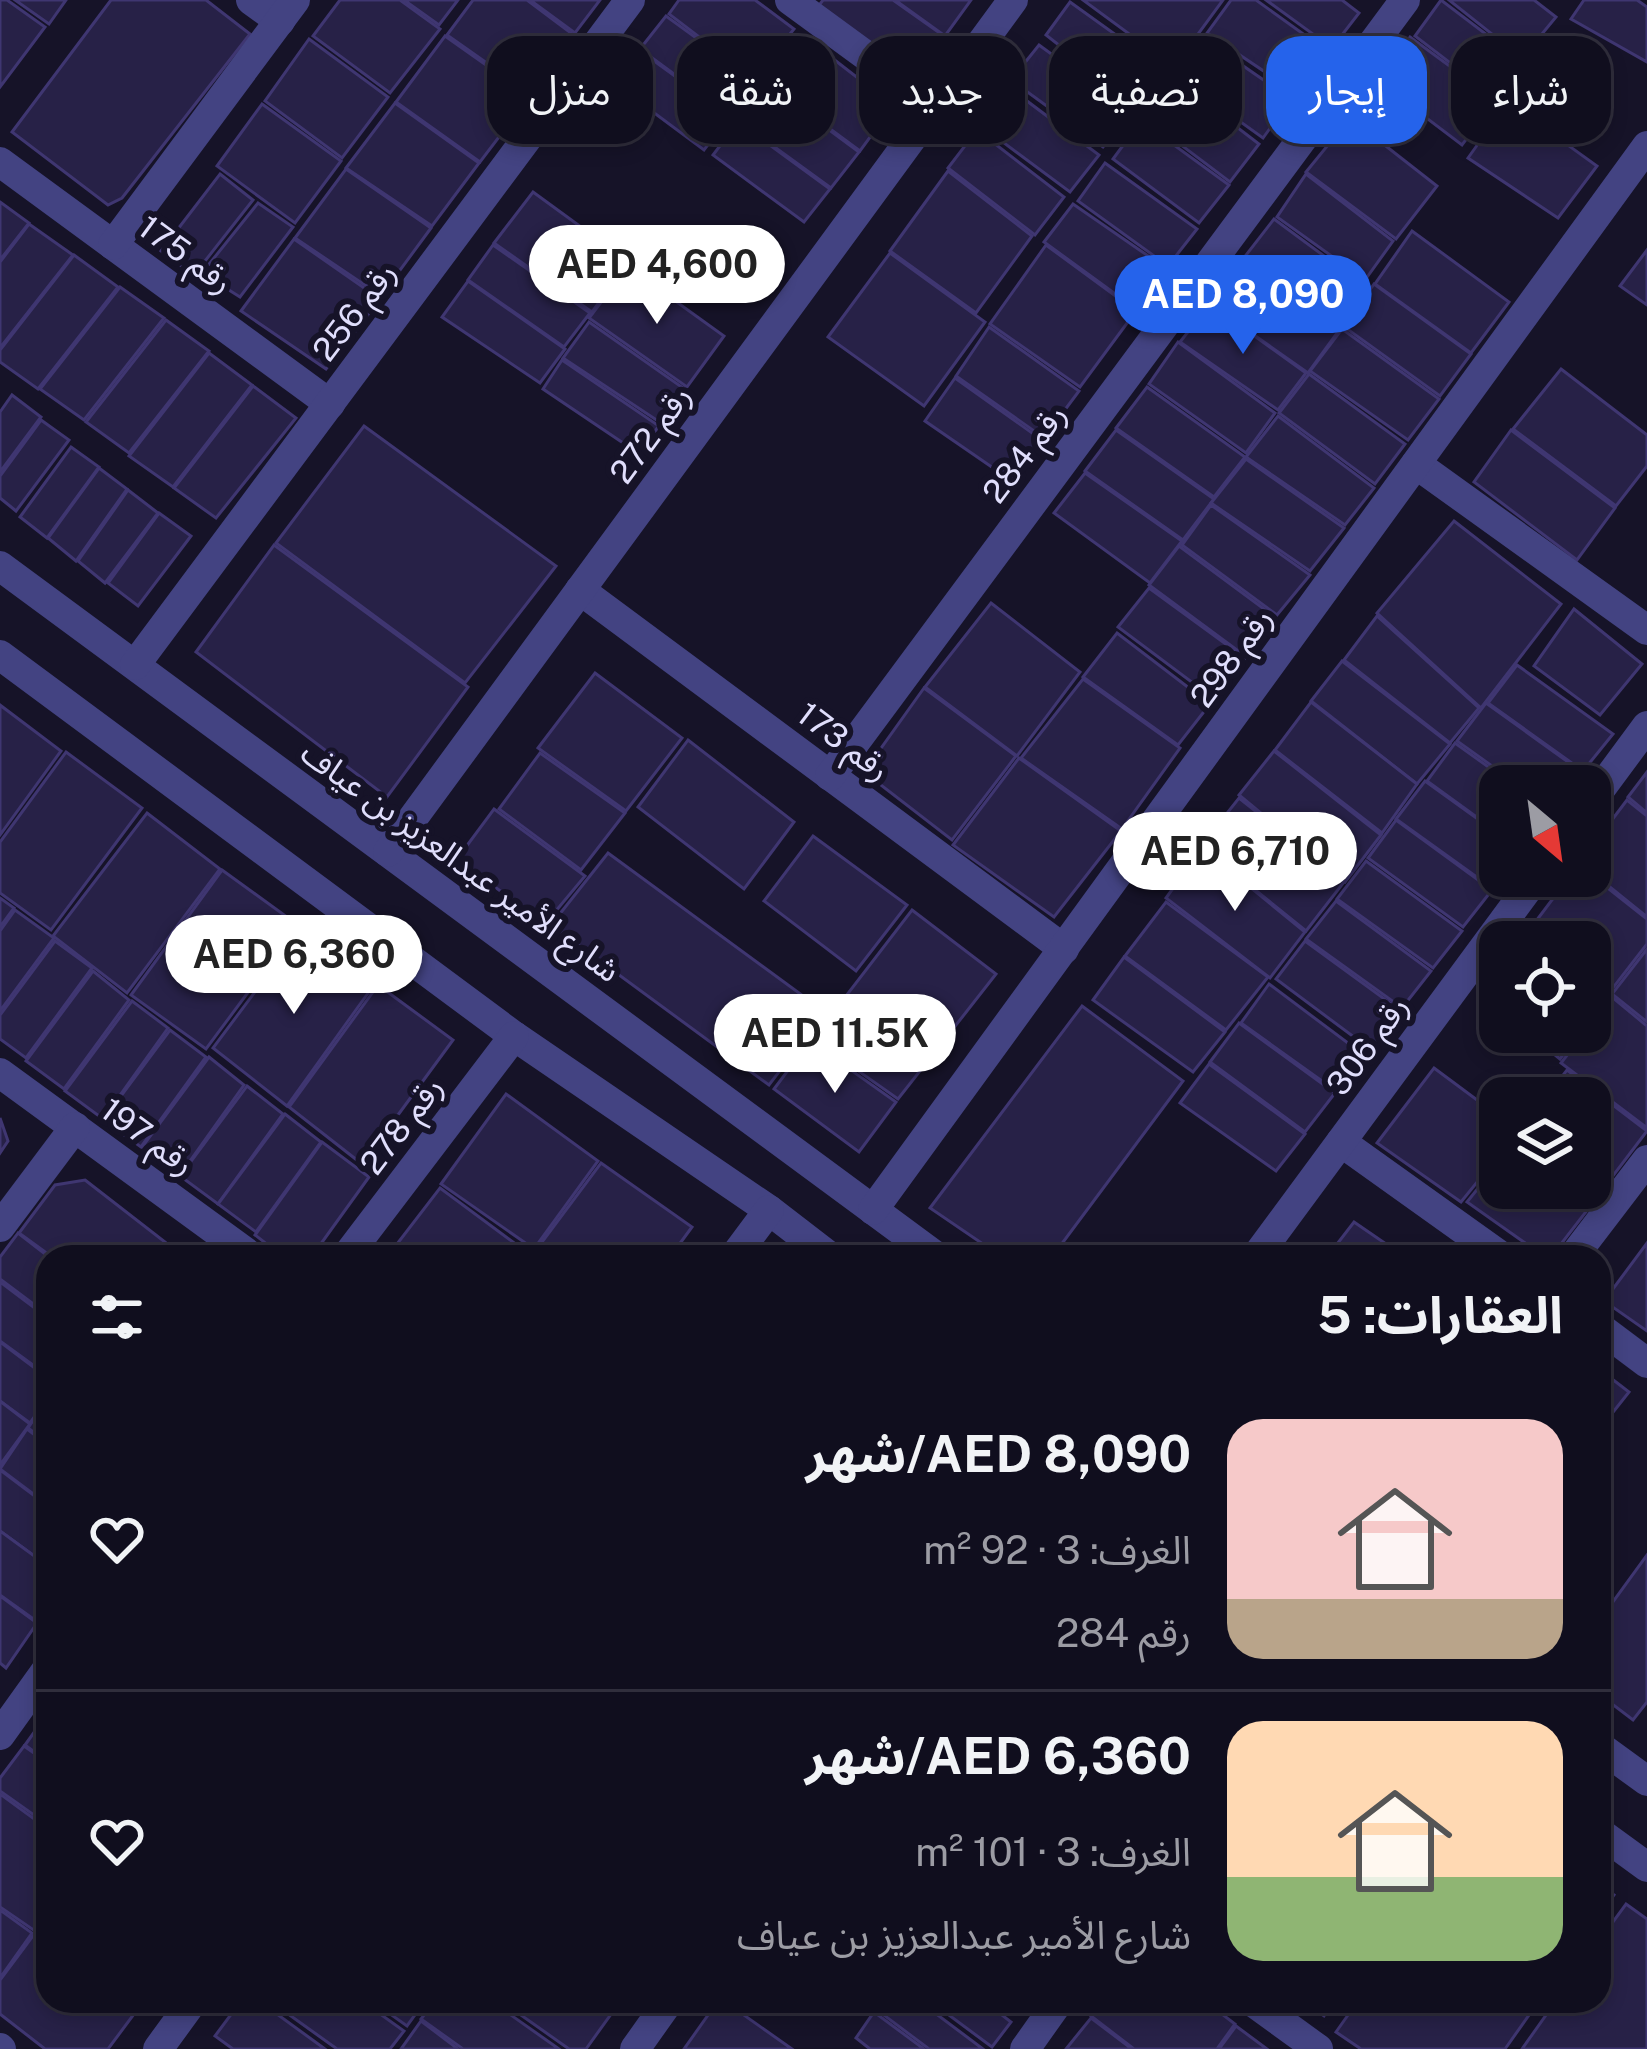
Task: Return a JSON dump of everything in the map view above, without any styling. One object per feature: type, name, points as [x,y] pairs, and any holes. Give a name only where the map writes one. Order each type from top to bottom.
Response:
[{"type":"street","points":[[113,245],[288,10],[251,0]]},
{"type":"street","name":"رقم 256","points":[[135,665],[630,0]]},
{"type":"street","points":[[790,0],[859,50]]},
{"type":"street","name":"رقم 272","points":[[987,36],[1013,0]]},
{"type":"street","name":"رقم 284","points":[[830,776],[1405,0]]},
{"type":"street","name":"رقم 272","points":[[388,852],[907,144]]},
{"type":"street","name":"رقم 298","points":[[873,1210],[1647,146]]},
{"type":"street","name":"رقم 175","points":[[0,162],[329,404]]},
{"type":"street","points":[[1415,464],[1647,630]]},
{"type":"street","name":"شارع الأمير عبدالعزيز بن عياف","points":[[0,566],[921,1245]]},
{"type":"street","name":"رقم 173","points":[[580,590],[1064,950]]},
{"type":"street","points":[[0,655],[514,1036],[814,1245]]},
{"type":"street","points":[[1611,775],[1647,726]]},
{"type":"street","name":"رقم 306","points":[[1265,1245],[1522,897]]},
{"type":"street","name":"رقم 278","points":[[355,1245],[514,1036]]},
{"type":"street","name":"رقم 197","points":[[0,1073],[236,1245]]},
{"type":"street","points":[[0,1227],[75,1127]]},
{"type":"street","points":[[1341,1142],[1485,1245]]},
{"type":"street","points":[[1582,1245],[1647,1160]]},
{"type":"street","points":[[743,1245],[769,1210]]},
{"type":"street","points":[[1611,1336],[1647,1363]]},
{"type":"street","points":[[0,1735],[36,1685]]},
{"type":"street","points":[[1611,1755],[1647,1781]]},
{"type":"street","points":[[1611,1841],[1647,1867]]},
{"type":"street","points":[[158,2049],[184,2013]]},
{"type":"street","points":[[635,2049],[661,2013]]},
{"type":"street","points":[[1025,2049],[1050,2013]]},
{"type":"street","points":[[1268,2013],[1318,2049]]},
{"type":"building","points":[[0,0],[7,0],[45,27],[0,87]]},
{"type":"building","points":[[15,0],[66,0],[49,24]]},
{"type":"building","points":[[111,0],[206,0],[250,34],[122,198],[108,205],[12,132]]},
{"type":"building","points":[[340,0],[400,0],[440,29],[390,93],[313,36]]},
{"type":"building","points":[[404,0],[458,0],[439,25]]},
{"type":"building","points":[[473,0],[527,0],[575,36],[487,36],[487,63],[447,35]]},
{"type":"building","points":[[530,0],[600,0],[575,33]]},
{"type":"building","points":[[679,0],[755,0],[794,29],[788,36],[698,36],[669,14]]},
{"type":"building","points":[[823,0],[893,0],[944,36],[859,37],[817,8]]},
{"type":"building","points":[[895,0],[971,0],[945,36]]},
{"type":"building","points":[[1083,0],[1223,0],[1197,36],[1132,36]]},
{"type":"building","points":[[1231,0],[1256,0],[1306,36],[1266,36],[1266,73],[1242,56],[1242,36],[1207,33]]},
{"type":"building","points":[[1266,0],[1342,0],[1359,13],[1341,36],[1316,36]]},
{"type":"building","points":[[1441,0],[1488,36],[1451,36],[1451,64],[1427,45],[1427,36],[1415,36]]},
{"type":"building","points":[[1449,0],[1534,0],[1556,17],[1540,36],[1494,36]]},
{"type":"building","points":[[1584,0],[1637,0],[1647,7],[1647,62],[1611,42],[1611,36],[1601,36],[1571,19]]},
{"type":"building","points":[[1070,2],[1117,36],[1049,37],[1046,35]]},
{"type":"building","points":[[666,16],[694,36],[677,36],[677,76],[653,59],[650,36]]},
{"type":"building","points":[[445,36],[487,66],[487,144],[494,144],[480,162],[396,102]]},
{"type":"building","points":[[309,39],[388,97],[342,158],[265,101]]},
{"type":"building","points":[[1039,45],[1049,52],[1049,108],[1025,90],[1025,62]]},
{"type":"building","points":[[1427,49],[1451,67],[1451,137],[1427,118]]},
{"type":"building","points":[[653,60],[677,78],[677,130],[653,112]]},
{"type":"building","points":[[835,60],[859,79],[859,144],[865,144],[860,151],[835,133]]},
{"type":"building","points":[[1242,65],[1266,82],[1263,138],[1242,123]]},
{"type":"building","points":[[1025,100],[1049,118],[1049,144],[1084,144],[1099,155],[1070,192],[1006,144],[1025,144]]},
{"type":"building","points":[[395,103],[479,163],[432,226],[346,168]]},
{"type":"building","points":[[262,104],[341,161],[295,223],[217,166]]},
{"type":"building","points":[[1242,131],[1259,144],[1230,182],[1180,144],[1242,144]]},
{"type":"building","points":[[835,134],[859,152],[831,188],[771,144],[835,144]]},
{"type":"building","points":[[721,144],[768,144],[830,189],[804,222],[713,155]]},
{"type":"building","points":[[966,144],[995,144],[1064,197],[1035,235],[948,168]]},
{"type":"building","points":[[1124,144],[1173,144],[1229,185],[1199,223],[1113,159]]},
{"type":"building","points":[[1329,144],[1383,144],[1437,186],[1396,239],[1306,172]]},
{"type":"building","points":[[1478,144],[1566,144],[1597,166],[1558,218],[1468,158]]},
{"type":"building","points":[[1105,163],[1197,229],[1168,266],[1078,201]]},
{"type":"building","points":[[346,169],[431,228],[381,296],[295,238]]},
{"type":"building","points":[[948,171],[1032,236],[976,313],[890,251]]},
{"type":"building","points":[[220,174],[253,200],[194,275],[161,251]]},
{"type":"building","points":[[1306,174],[1393,241],[1365,280],[1277,217]]},
{"type":"building","points":[[533,192],[629,262],[592,312],[494,243]]},
{"type":"building","points":[[0,202],[29,223],[0,260]]},
{"type":"building","points":[[258,203],[293,227],[240,297],[202,273]]},
{"type":"building","points":[[1073,204],[1167,269],[1136,309],[1044,242]]},
{"type":"building","points":[[1274,219],[1370,290],[1341,329],[1243,259]]},
{"type":"building","points":[[29,224],[73,255],[0,348],[0,262]]},
{"type":"building","points":[[1412,231],[1509,302],[1471,353],[1375,284]]},
{"type":"building","points":[[294,239],[380,299],[326,369],[241,311]]},
{"type":"building","points":[[493,245],[590,313],[564,347],[468,280]]},
{"type":"building","points":[[1046,245],[1136,311],[1080,387],[990,324]]},
{"type":"building","points":[[1647,250],[1647,305],[1620,286]]},
{"type":"building","points":[[890,253],[985,322],[924,406],[828,337]]},
{"type":"building","points":[[74,255],[118,287],[38,389],[0,362],[0,350]]},
{"type":"building","points":[[1243,261],[1340,329],[1308,373],[1210,304]]},
{"type":"building","points":[[628,267],[724,336],[687,387],[589,318]]},
{"type":"building","points":[[468,281],[565,349],[540,383],[442,317]]},
{"type":"building","points":[[1374,284],[1471,354],[1440,396],[1343,326]]},
{"type":"building","points":[[120,287],[164,318],[84,420],[40,389]]},
{"type":"building","points":[[1210,304],[1306,373],[1278,410],[1180,342]]},
{"type":"building","points":[[166,320],[209,351],[129,453],[86,422]]},
{"type":"building","points":[[589,322],[686,390],[661,423],[563,358]]},
{"type":"building","points":[[989,327],[1079,391],[1044,438],[956,376]]},
{"type":"building","points":[[1342,329],[1439,399],[1408,440],[1310,371]]},
{"type":"building","points":[[1178,342],[1275,413],[1246,453],[1149,384]]},
{"type":"building","points":[[209,353],[252,385],[173,487],[129,456]]},
{"type":"building","points":[[562,360],[659,426],[638,453],[543,389]]},
{"type":"building","points":[[1561,369],[1647,435],[1647,466],[1616,506],[1513,429]]},
{"type":"building","points":[[1309,374],[1405,444],[1375,484],[1279,413]]},
{"type":"building","points":[[955,378],[1042,440],[1012,481],[925,421]]},
{"type":"building","points":[[253,386],[296,418],[216,518],[174,488]]},
{"type":"building","points":[[1147,387],[1245,457],[1214,497],[1116,428]]},
{"type":"building","points":[[12,395],[41,417],[0,472],[0,412]]},
{"type":"building","points":[[1278,416],[1374,488],[1345,525],[1246,457]]},
{"type":"building","points":[[41,420],[69,440],[16,511],[0,498],[0,476]]},
{"type":"building","points":[[364,426],[556,566],[465,683],[276,543]]},
{"type":"building","points":[[1116,430],[1214,499],[1183,540],[1085,471]]},
{"type":"building","points":[[1511,430],[1615,508],[1577,560],[1474,482]]},
{"type":"building","points":[[71,447],[99,467],[47,538],[20,517]]},
{"type":"building","points":[[1246,459],[1344,528],[1310,571],[1211,503]]},
{"type":"building","points":[[99,468],[127,489],[76,561],[48,538]]},
{"type":"building","points":[[1085,473],[1182,541],[1150,583],[1054,513]]},
{"type":"building","points":[[128,490],[158,513],[105,583],[78,561]]},
{"type":"building","points":[[1211,505],[1310,575],[1277,615],[1182,545]]},
{"type":"building","points":[[159,513],[191,536],[138,606],[108,583]]},
{"type":"building","points":[[1454,521],[1561,604],[1481,708],[1377,613]]},
{"type":"building","points":[[274,545],[468,687],[387,797],[196,652]]},
{"type":"building","points":[[1179,546],[1275,617],[1245,656],[1149,585]]},
{"type":"building","points":[[1149,588],[1245,658],[1213,698],[1118,627]]},
{"type":"building","points":[[991,603],[1080,672],[1017,756],[925,687]]},
{"type":"building","points":[[1574,609],[1642,664],[1600,715],[1534,666]]},
{"type":"building","points":[[1377,616],[1479,708],[1450,743],[1344,660]]},
{"type":"building","points":[[1117,633],[1210,704],[1178,745],[1083,677]]},
{"type":"building","points":[[1342,661],[1450,744],[1417,784],[1311,701]]},
{"type":"building","points":[[1517,665],[1613,734],[1588,765],[1575,765],[1488,703]]},
{"type":"building","points":[[595,673],[682,738],[626,811],[538,748]]},
{"type":"building","points":[[1083,679],[1180,748],[1122,829],[1021,758]]},
{"type":"building","points":[[924,688],[1016,756],[952,840],[864,772]]},
{"type":"building","points":[[1311,702],[1417,784],[1382,833],[1275,750]]},
{"type":"building","points":[[1486,703],[1572,765],[1491,765],[1457,741]]},
{"type":"building","points":[[0,705],[61,751],[0,835]]},
{"type":"building","points":[[688,740],[794,822],[744,889],[638,807]]},
{"type":"building","points":[[1455,743],[1486,765],[1479,765],[1479,819],[1427,781]]},
{"type":"building","points":[[1274,751],[1381,835],[1345,882],[1239,795]]},
{"type":"building","points":[[66,752],[142,808],[51,930],[0,893],[0,842]]},
{"type":"building","points":[[540,753],[625,813],[581,870],[499,809]]},
{"type":"building","points":[[1019,758],[1121,831],[1054,917],[953,845]]},
{"type":"building","points":[[1647,772],[1647,813],[1628,797]]},
{"type":"building","points":[[1425,781],[1479,820],[1479,879],[1396,819]]},
{"type":"building","points":[[1239,798],[1344,882],[1306,931],[1201,846]]},
{"type":"building","points":[[1627,800],[1647,816],[1647,917],[1611,888],[1611,821]]},
{"type":"building","points":[[494,809],[585,876],[545,924],[457,859]]},
{"type":"building","points":[[147,813],[220,869],[127,993],[53,936]]},
{"type":"building","points":[[1396,820],[1479,881],[1479,897],[1487,897],[1463,927],[1368,858]]},
{"type":"building","points":[[813,836],[907,905],[856,971],[764,901]]},
{"type":"building","points":[[1202,848],[1305,932],[1270,978],[1166,898]]},
{"type":"building","points":[[608,853],[825,1012],[769,1085],[551,925]]},
{"type":"building","points":[[1366,861],[1462,931],[1433,968],[1337,899]]},
{"type":"building","points":[[222,870],[298,925],[206,1049],[131,995]]},
{"type":"building","points":[[1611,891],[1647,919],[1647,944],[1611,990],[1611,921],[1536,921],[1554,897],[1611,897]]},
{"type":"building","points":[[0,898],[14,908],[0,927]]},
{"type":"building","points":[[1336,901],[1431,971],[1402,1008],[1306,939]]},
{"type":"building","points":[[1166,902],[1268,977],[1226,1030],[1125,956]]},
{"type":"building","points":[[15,910],[54,938],[0,1011],[0,931]]},
{"type":"building","points":[[912,910],[996,974],[898,1099],[813,1039]]},
{"type":"building","points":[[302,929],[376,982],[287,1106],[213,1048]]},
{"type":"building","points":[[55,941],[92,968],[26,1058],[0,1039],[0,1015]]},
{"type":"building","points":[[1305,941],[1401,1011],[1370,1049],[1276,979]]},
{"type":"building","points":[[1647,949],[1647,1022],[1612,994]]},
{"type":"building","points":[[1124,957],[1225,1032],[1193,1072],[1093,1000]]},
{"type":"building","points":[[93,971],[129,1000],[64,1089],[26,1061]]},
{"type":"building","points":[[1269,984],[1364,1055],[1336,1091],[1241,1023]]},
{"type":"building","points":[[378,985],[453,1040],[362,1164],[289,1107]]},
{"type":"building","points":[[1611,998],[1647,1026],[1647,1128],[1611,1101],[1611,1077],[1580,1077],[1561,1063],[1569,1053],[1611,1053]]},
{"type":"building","points":[[132,1001],[168,1028],[103,1119],[65,1091]]},
{"type":"building","points":[[1082,1006],[1183,1081],[1061,1245],[984,1245],[930,1208]]},
{"type":"building","points":[[1239,1023],[1335,1093],[1305,1132],[1210,1062]]},
{"type":"building","points":[[170,1030],[206,1057],[141,1147],[103,1120]]},
{"type":"building","points":[[810,1041],[896,1102],[859,1152],[774,1089]]},
{"type":"building","points":[[209,1057],[244,1085],[180,1175],[142,1147]]},
{"type":"building","points":[[1209,1064],[1305,1134],[1276,1171],[1180,1103]]},
{"type":"building","points":[[1434,1068],[1479,1101],[1479,1180],[1461,1202],[1377,1143]]},
{"type":"building","points":[[247,1086],[283,1114],[218,1204],[180,1176]]},
{"type":"building","points":[[506,1094],[598,1161],[537,1245],[528,1245],[441,1184]]},
{"type":"building","points":[[1611,1104],[1647,1131],[1611,1178]]},
{"type":"building","points":[[285,1114],[321,1142],[256,1232],[218,1204]]},
{"type":"building","points":[[0,1118],[8,1141],[0,1153]]},
{"type":"building","points":[[322,1142],[369,1177],[320,1245],[268,1245],[255,1235]]},
{"type":"building","points":[[601,1163],[692,1227],[679,1245],[540,1245]]},
{"type":"building","points":[[85,1180],[165,1242],[36,1245],[19,1233],[55,1185]]},
{"type":"building","points":[[1479,1187],[1479,1209],[1588,1209],[1560,1245],[1528,1245],[1467,1202]]},
{"type":"building","points":[[440,1188],[517,1245],[396,1245]]},
{"type":"building","points":[[1354,1222],[1388,1245],[1336,1245]]},
{"type":"building","points":[[18,1233],[36,1247],[36,1306],[0,1279],[0,1257]]},
{"type":"building","points":[[1647,1243],[1647,1331],[1611,1306],[1611,1292]]},
{"type":"building","points":[[0,1282],[36,1309],[36,1367],[0,1341]]},
{"type":"building","points":[[0,1342],[36,1369],[36,1415],[30,1423],[0,1401]]},
{"type":"building","points":[[1611,1378],[1629,1392],[1611,1415]]},
{"type":"building","points":[[0,1401],[30,1424],[0,1465]]},
{"type":"building","points":[[27,1429],[36,1436],[36,1496],[0,1469]]},
{"type":"building","points":[[0,1470],[36,1497],[36,1557],[0,1531]]},
{"type":"building","points":[[0,1531],[36,1557],[36,1621],[0,1595]]},
{"type":"building","points":[[1647,1555],[1647,1702],[1633,1720],[1611,1703],[1611,1604]]},
{"type":"building","points":[[0,1596],[36,1624],[6,1668],[0,1663]]},
{"type":"building","points":[[36,1730],[36,1753],[25,1745]]},
{"type":"building","points":[[24,1746],[36,1754],[36,1816],[0,1791],[0,1778]]},
{"type":"building","points":[[0,1794],[36,1820],[36,1930],[0,1907]]},
{"type":"building","points":[[1626,1904],[1647,1919],[1647,2049],[1522,2049],[1548,2013],[1611,2013],[1611,1925]]},
{"type":"building","points":[[0,1910],[32,1933],[0,1978]]},
{"type":"building","points":[[35,1933],[36,2013],[135,2013],[108,2049],[45,2049],[0,2014],[0,1980]]},
{"type":"building","points":[[232,2013],[276,2013],[325,2049],[233,2049],[215,2036]]},
{"type":"building","points":[[287,2013],[379,2013],[404,2031],[390,2049],[337,2049]]},
{"type":"building","points":[[389,2013],[416,2013],[407,2026]]},
{"type":"building","points":[[426,2013],[508,2013],[559,2049],[463,2049],[421,2019]]},
{"type":"building","points":[[518,2013],[612,2013],[586,2049],[569,2049]]},
{"type":"building","points":[[710,2013],[741,2013],[792,2049],[684,2049]]},
{"type":"building","points":[[875,2013],[924,2049],[870,2049],[856,2038]]},
{"type":"building","points":[[881,2013],[935,2013],[983,2049],[929,2049]]},
{"type":"building","points":[[946,2013],[999,2013],[1011,2022],[992,2047]]},
{"type":"building","points":[[1221,2013],[1235,2024],[1217,2049],[1134,2049],[1091,2016]]},
{"type":"building","points":[[1349,2013],[1530,2013],[1505,2049],[1361,2049],[1336,2032]]},
{"type":"building","points":[[1091,2018],[1132,2049],[1066,2049]]},
{"type":"building","points":[[421,2021],[458,2049],[401,2049]]},
{"type":"building","points":[[1236,2026],[1267,2049],[1219,2049]]}]
